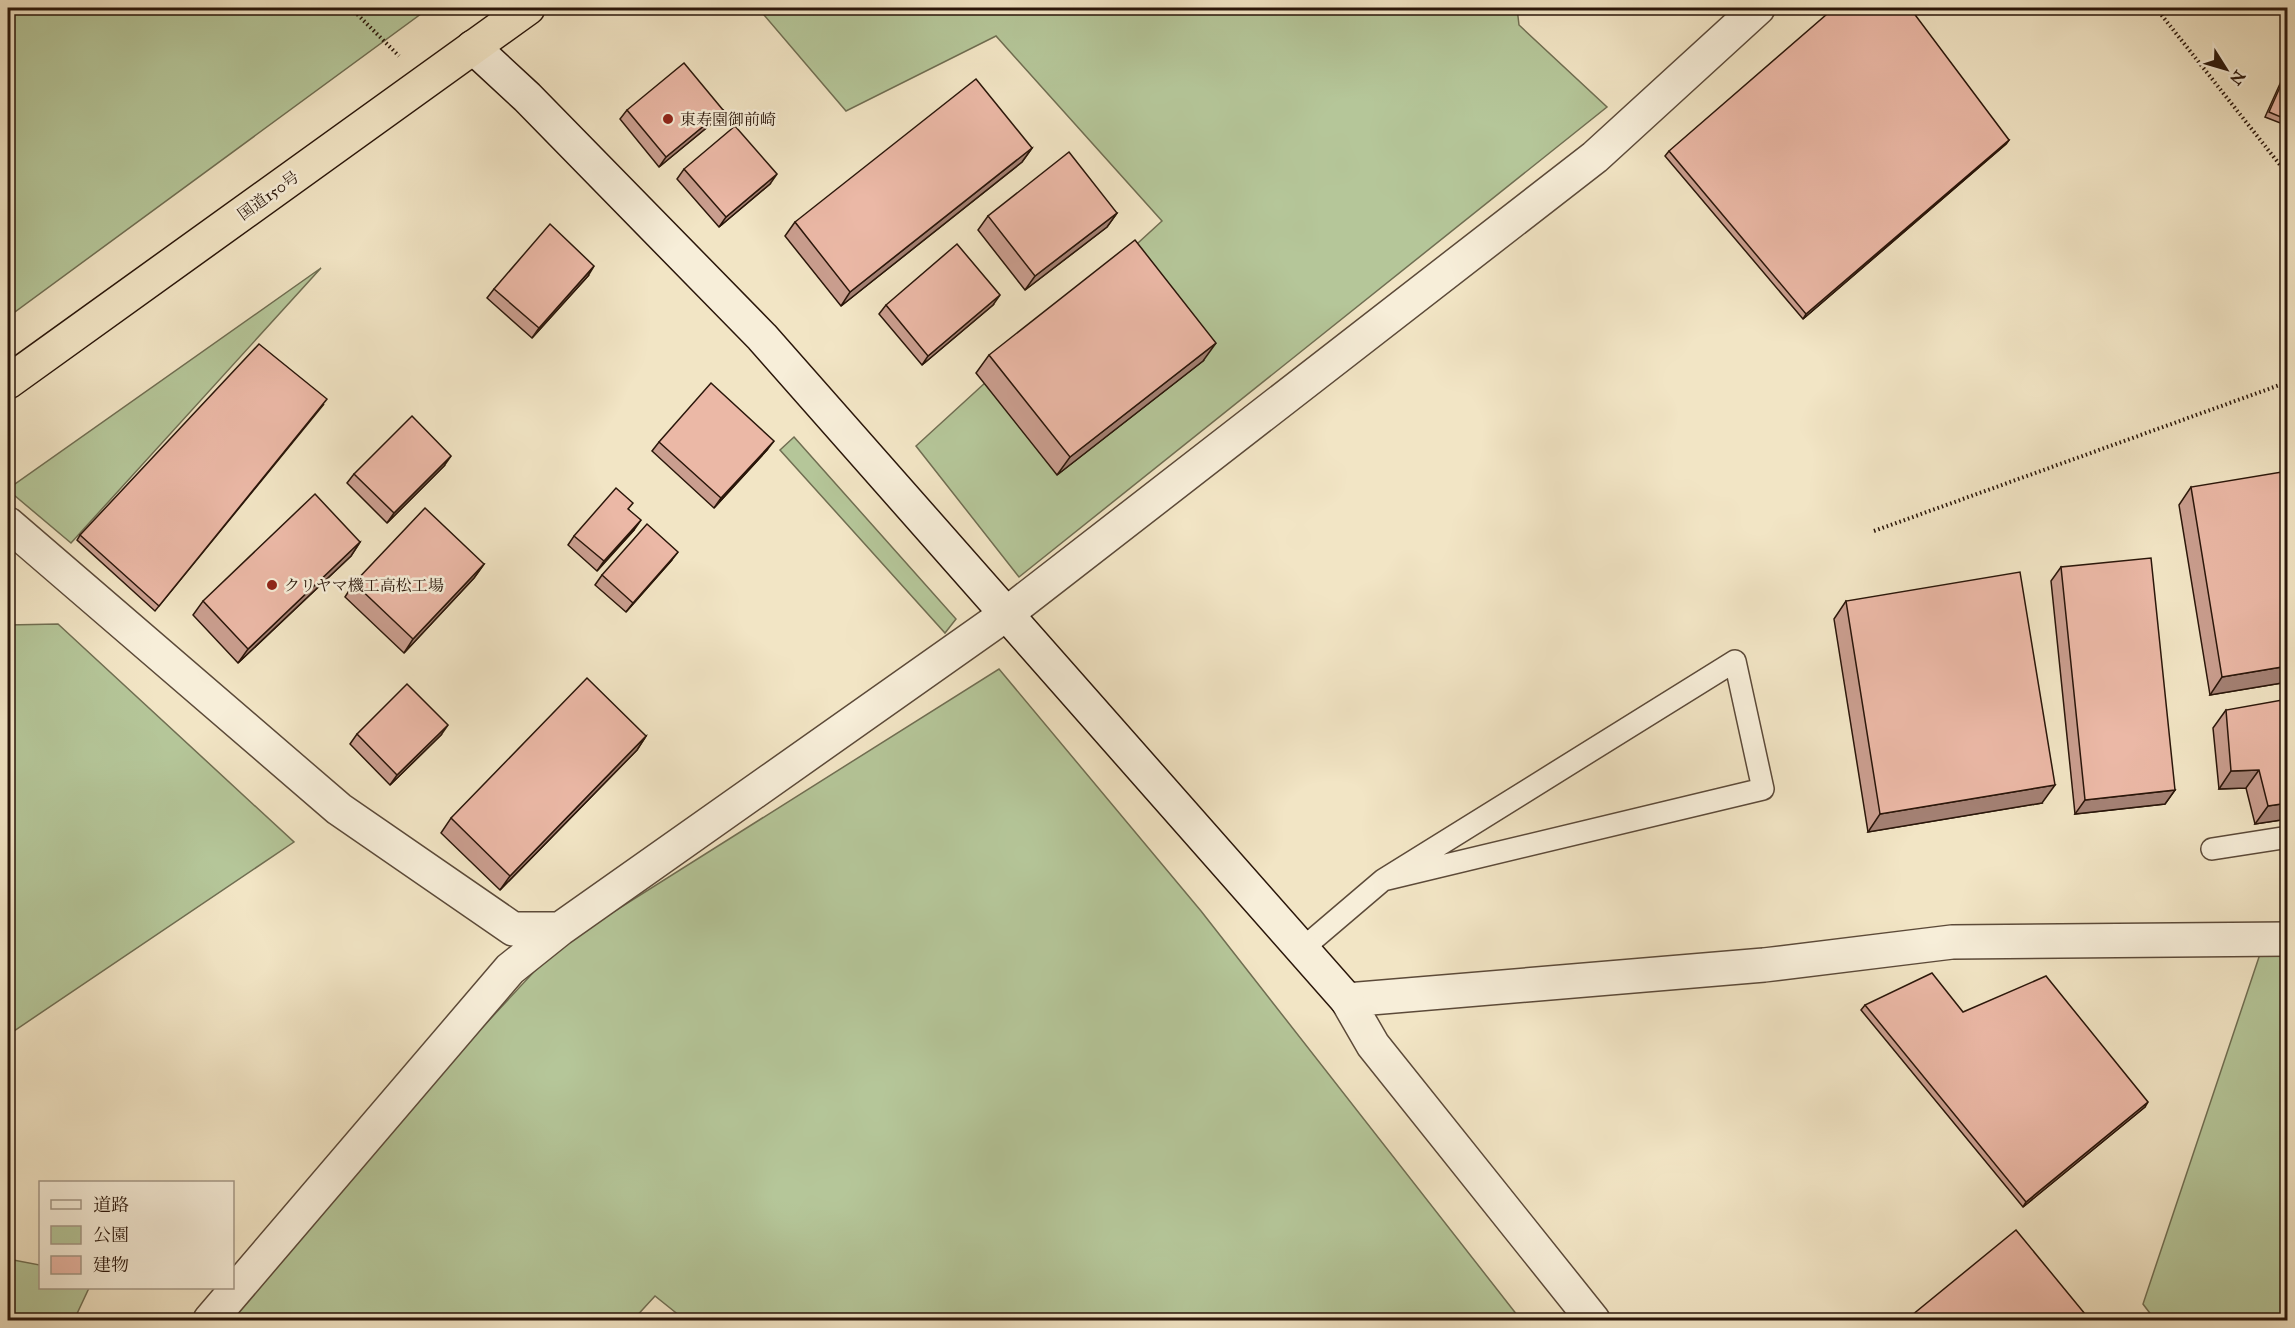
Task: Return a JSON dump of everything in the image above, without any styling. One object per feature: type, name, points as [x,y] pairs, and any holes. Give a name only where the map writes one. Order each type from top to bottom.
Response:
[{"type":"highway","name":"国道150号","points":[[8,382],[528,8]]},
{"type":"street","points":[[210,1320],[510,969],[560,929],[1005,615],[1594,157],[1758,8]]},
{"type":"street","points":[[473,47],[527,97],[762,337],[1347,1000],[1372,1045],[1593,1320]]},
{"type":"street","points":[[8,524],[339,809],[513,929],[560,929]]},
{"type":"street","points":[[1347,1000],[1764,965],[1952,942],[2288,939]]},
{"type":"lane","points":[[1302,949],[1383,880],[1735,662],[1763,789],[1383,880]]},
{"type":"lane","points":[[2212,849],[2288,837]]},
{"type":"path","points":[[351,8],[424,82]]},
{"type":"path","points":[[2156,8],[2288,175]]},
{"type":"path","points":[[1874,531],[2288,382]]},
{"type":"green space","points":[[8,8],[429,8],[8,317]]},
{"type":"green space","points":[[758,8],[1517,8],[1519,25],[1607,107],[1019,577],[916,446],[1162,221],[996,36],[846,111]]},
{"type":"green space","points":[[321,268],[71,543],[8,490],[8,489]]},
{"type":"green space","points":[[794,437],[956,619],[945,633],[780,450]]},
{"type":"green space","points":[[58,624],[294,842],[8,1035],[8,625]]},
{"type":"green space","points":[[999,669],[1201,911],[1521,1320],[685,1320],[655,1296],[633,1320],[211,1320],[556,948]]},
{"type":"green space","points":[[2261,951],[2287,952],[2287,1320],[2155,1320],[2143,1304]]},
{"type":"green space","points":[[8,1259],[39,1265],[39,1289],[89,1289],[74,1320],[8,1320]]},
{"type":"building","points":[[1834,8],[1910,8],[2009,140],[1806,314],[1669,151]]},
{"type":"building","name":"東寿園御前崎","points":[[684,63],[723,110],[666,157],[627,110]]},
{"type":"building","points":[[2288,69],[2288,120],[2269,112]]},
{"type":"building","points":[[976,79],[1032,148],[850,292],[795,222]]},
{"type":"building","points":[[735,126],[777,174],[726,217],[684,169]]},
{"type":"building","points":[[1069,152],[1117,213],[1035,276],[988,216]]},
{"type":"building","points":[[550,224],[594,266],[539,328],[494,289]]},
{"type":"building","points":[[1135,240],[1216,343],[1070,457],[989,355]]},
{"type":"building","points":[[957,244],[1000,295],[928,356],[886,305]]},
{"type":"building","points":[[259,344],[327,399],[159,606],[80,535]]},
{"type":"building","points":[[711,383],[774,441],[721,498],[659,442]]},
{"type":"building","points":[[412,416],[451,456],[394,513],[354,474]]},
{"type":"building","points":[[2288,471],[2288,666],[2222,677],[2191,487]]},
{"type":"building","points":[[616,488],[633,503],[628,509],[641,520],[604,561],[574,536]]},
{"type":"building","name":"クリヤマ機工高松工場","points":[[315,494],[360,542],[248,649],[203,601]]},
{"type":"building","points":[[425,508],[484,564],[413,639],[354,583]]},
{"type":"building","points":[[647,524],[678,552],[633,603],[602,575]]},
{"type":"building","points":[[2151,558],[2175,790],[2085,800],[2061,567]]},
{"type":"building","points":[[2020,572],[2055,785],[1880,814],[1846,601]]},
{"type":"building","points":[[587,678],[646,736],[510,876],[451,818]]},
{"type":"building","points":[[407,684],[448,725],[397,775],[357,734]]},
{"type":"building","points":[[2288,699],[2288,803],[2268,806],[2259,770],[2231,771],[2226,710]]},
{"type":"building","points":[[1932,973],[1963,1012],[2046,976],[2148,1102],[2026,1202],[1865,1005]]},
{"type":"building","points":[[2016,1230],[2090,1320],[1906,1320]]},
{"type":"place","name":"東寿園御前崎","points":[[668,119]]},
{"type":"place","name":"クリヤマ機工高松工場","points":[[272,585]]}]
